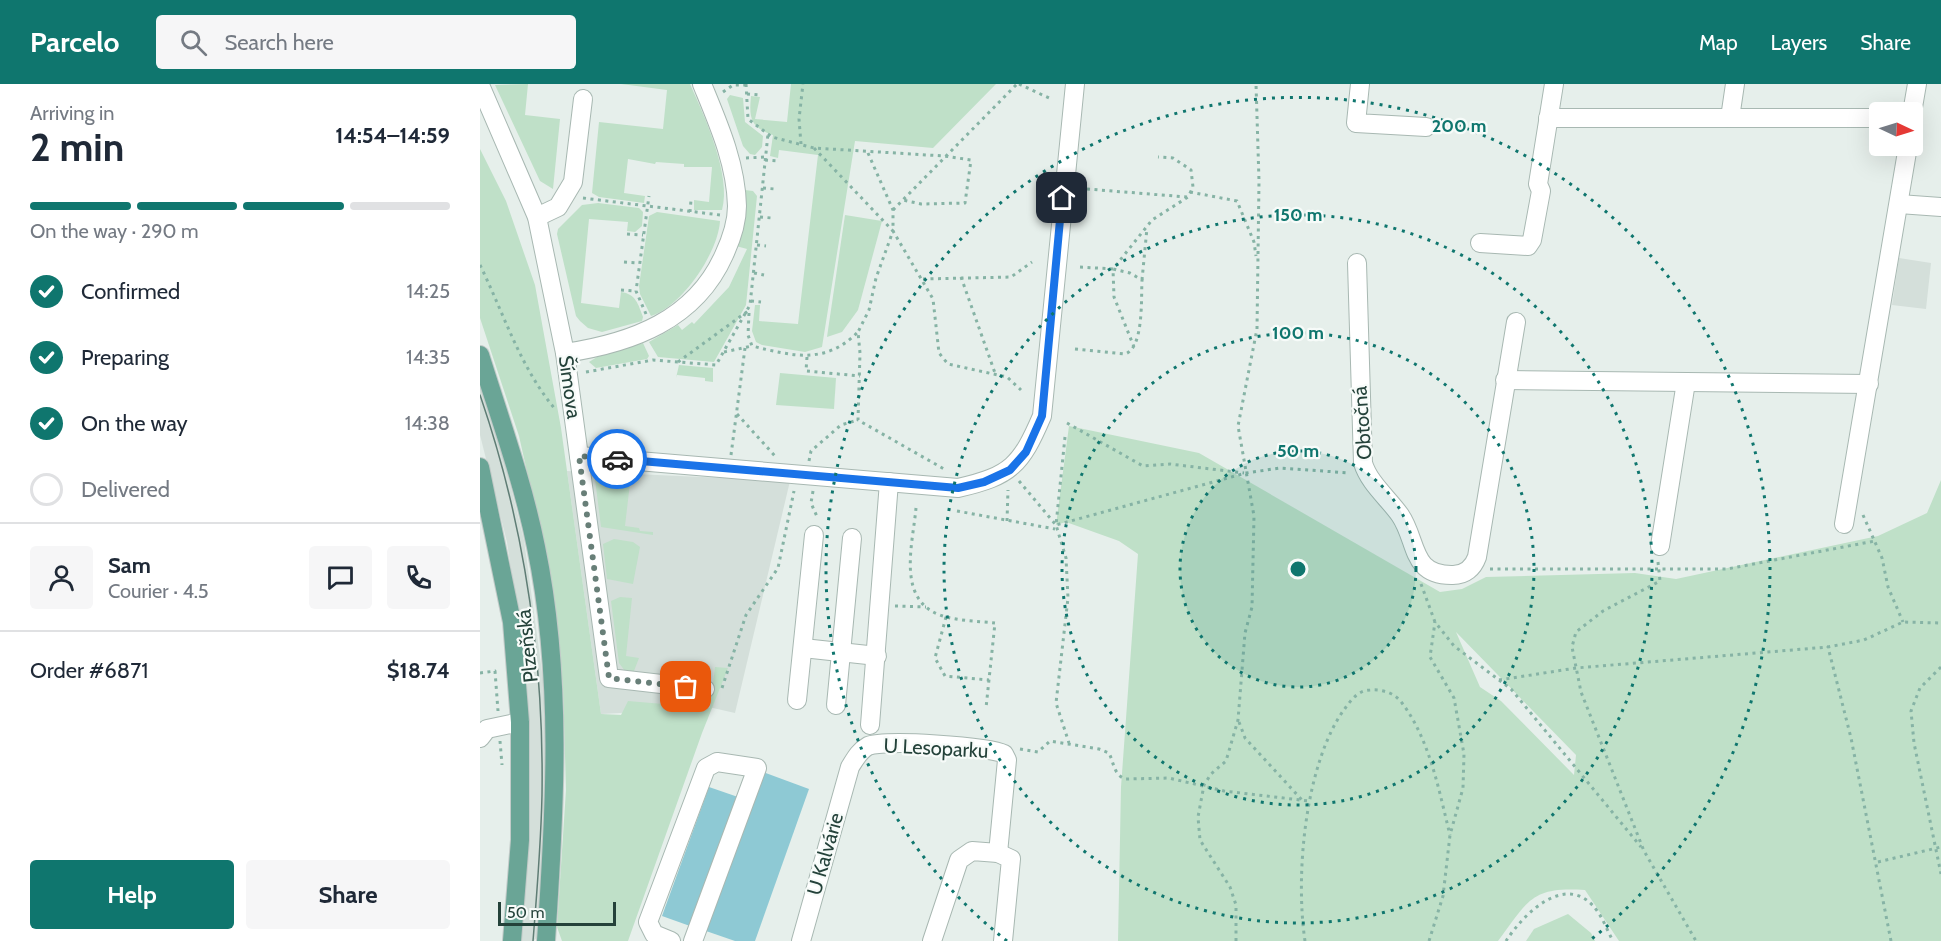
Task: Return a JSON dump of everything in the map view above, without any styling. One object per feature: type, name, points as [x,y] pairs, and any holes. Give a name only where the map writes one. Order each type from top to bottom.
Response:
[{"type":"main road","name":"Plzeňská","points":[[480,355],[521,484],[537,549],[547,618],[554,694],[555,772],[546,941]]},
{"type":"main road","name":"Plzeňská","points":[[480,467],[512,622],[520,722],[520,840],[512,941]]},
{"type":"street","points":[[565,353],[624,341],[650,331],[674,316],[700,295],[716,274],[733,230],[737,208],[731,161],[702,84]]},
{"type":"street","points":[[579,456],[802,482],[890,482],[958,488],[984,482],[1010,470],[1026,452],[1042,416],[1075,84]]},
{"type":"street","points":[[1360,84],[1356,123],[1426,127]]},
{"type":"street","points":[[1480,243],[1528,246],[1532,240],[1541,191],[1538,184],[1554,84]]},
{"type":"street","points":[[1730,118],[1735,84]]},
{"type":"street","points":[[1914,102],[1917,84]]},
{"type":"street","name":"Šímova","points":[[480,85],[504,135],[537,216],[565,353],[609,678],[713,690]]},
{"type":"street","points":[[537,216],[558,207],[573,182],[583,99]]},
{"type":"street","points":[[1548,118],[1869,118]]},
{"type":"street","points":[[1844,524],[1906,156]]},
{"type":"street","points":[[1899,204],[1941,207]]},
{"type":"street","name":"Obtočná","points":[[1357,263],[1363,463],[1370,477],[1400,515],[1418,560],[1428,568]]},
{"type":"street","points":[[1428,568],[1449,575],[1470,569],[1478,550],[1516,322]]},
{"type":"street","points":[[1505,380],[1869,384]]},
{"type":"street","points":[[1660,546],[1686,382]]},
{"type":"street","points":[[870,725],[890,482]]},
{"type":"street","points":[[797,700],[816,529]]},
{"type":"street","points":[[836,705],[852,538]]},
{"type":"street","points":[[802,648],[876,656]]},
{"type":"street","points":[[480,738],[487,729],[520,722]]},
{"type":"street","name":"U Lesoparku","points":[[850,767],[863,749],[879,743],[1003,753],[1007,760],[998,853]]},
{"type":"street","points":[[671,941],[654,934],[648,922],[706,768],[717,762],[757,768],[693,941]]},
{"type":"street","name":"U Kalvárie","points":[[801,941],[850,767]]},
{"type":"street","points":[[932,941],[959,860],[972,851],[998,853],[1011,859],[1003,941]]},
{"type":"path","points":[[719,95],[733,85],[746,84],[748,119],[772,137],[814,148],[944,156],[971,160],[964,203],[921,204],[903,200]]},
{"type":"path","points":[[801,144],[799,119],[803,84]]},
{"type":"path","points":[[893,210],[944,156],[1018,84],[1049,98]]},
{"type":"path","points":[[1236,941],[1236,905],[1230,887],[1200,840],[1198,817],[1204,785],[1211,774],[1226,761],[1238,720],[1245,633],[1252,607],[1254,516],[1238,426],[1257,329],[1259,181],[1256,84]]},
{"type":"path","points":[[747,94],[760,95]]},
{"type":"path","points":[[814,148],[893,231],[923,279],[933,299],[939,353],[948,364],[1007,377],[1021,390]]},
{"type":"path","points":[[724,352],[752,346],[807,357],[843,348],[858,332],[869,310],[876,278],[893,231],[893,210],[868,153]]},
{"type":"path","points":[[1134,347],[1114,297],[1113,269],[1152,220],[1188,197],[1194,180],[1191,170],[1173,158],[1158,157]]},
{"type":"path","points":[[745,158],[765,158],[778,161]]},
{"type":"path","points":[[763,188],[775,189]]},
{"type":"path","points":[[1088,189],[1188,197]]},
{"type":"path","points":[[1191,192],[1237,201],[1254,242],[1258,264]]},
{"type":"path","points":[[649,196],[638,263],[636,291],[649,322]]},
{"type":"path","points":[[582,197],[728,216]]},
{"type":"path","points":[[690,212],[691,200]]},
{"type":"path","points":[[760,217],[772,218]]},
{"type":"path","points":[[1075,349],[1125,354],[1134,347],[1140,322],[1147,227]]},
{"type":"path","points":[[627,234],[643,236]]},
{"type":"path","points":[[757,245],[766,246]]},
{"type":"path","points":[[624,262],[638,263]]},
{"type":"path","points":[[923,279],[1011,277],[1032,262]]},
{"type":"path","points":[[480,265],[516,348],[539,390],[564,421],[575,428]]},
{"type":"path","points":[[1080,267],[1113,269],[1130,273],[1142,280]]},
{"type":"path","points":[[754,273],[764,275]]},
{"type":"path","points":[[961,277],[994,374]]},
{"type":"path","points":[[621,290],[636,291]]},
{"type":"path","points":[[751,301],[761,302]]},
{"type":"path","points":[[678,362],[749,310],[748,335],[752,346]]},
{"type":"path","points":[[858,332],[860,376],[858,420]]},
{"type":"path","points":[[735,429],[745,348]]},
{"type":"path","points":[[807,357],[806,371],[860,376]]},
{"type":"path","points":[[736,414],[802,482],[818,514],[816,529]]},
{"type":"path","points":[[713,690],[746,615],[778,568],[811,451],[841,425],[858,420],[944,470]]},
{"type":"path","points":[[1067,423],[1143,466],[1170,464],[1246,473]]},
{"type":"path","points":[[1056,527],[1065,437]]},
{"type":"path","points":[[957,511],[1007,521],[1056,527],[1246,473],[1281,468],[1342,472],[1370,477]]},
{"type":"path","points":[[1010,470],[1056,527],[1066,558],[1068,598],[1056,703],[1069,743]]},
{"type":"path","points":[[1007,521],[1008,490]]},
{"type":"path","points":[[916,508],[909,580],[926,607]]},
{"type":"path","points":[[1870,527],[1888,587],[1903,622]]},
{"type":"path","points":[[1470,569],[1657,571],[1727,569],[1875,541]]},
{"type":"path","points":[[1428,568],[1421,584],[1435,622],[1454,646],[1511,689],[1644,851]]},
{"type":"path","points":[[1657,571],[1660,581],[1603,611],[1576,632],[1572,646],[1581,692],[1644,851],[1696,941]]},
{"type":"path","points":[[895,606],[926,607],[946,617],[995,623],[986,708]]},
{"type":"path","points":[[946,617],[935,658],[937,666],[945,676],[989,680]]},
{"type":"path","points":[[1431,940],[1443,896],[1450,836],[1463,788],[1464,754],[1454,698],[1430,657],[1435,622]]},
{"type":"path","points":[[1500,680],[1576,668],[1828,647],[1864,640],[1903,622],[1941,623]]},
{"type":"path","points":[[1828,647],[1878,862],[1891,941]]},
{"type":"path","points":[[1941,667],[1920,688],[1911,711],[1914,743],[1941,874]]},
{"type":"path","points":[[480,673],[495,671],[502,769]]},
{"type":"path","points":[[1305,941],[1302,884],[1309,801],[1319,759],[1333,725],[1353,698],[1365,690],[1383,689],[1401,701],[1417,727],[1436,778],[1450,836]]},
{"type":"path","points":[[1238,720],[1245,738],[1302,800]]},
{"type":"path","points":[[1020,749],[1038,752],[1050,741],[1069,743],[1106,751],[1121,777],[1169,778],[1224,791],[1309,801]]},
{"type":"path","points":[[1878,862],[1941,847]]},
{"type":"path","points":[[1506,941],[1520,919],[1546,899],[1562,894],[1580,897],[1597,910],[1613,941]]},
{"type":"shaded area","points":[[1899,258],[1931,263],[1926,309],[1892,305]]},
{"type":"shaded area","points":[[480,382],[501,447],[524,540],[543,679],[547,776],[538,937],[533,941],[521,941],[530,776],[527,682],[507,542],[480,435]]},
{"type":"shaded area","points":[[567,471],[790,481],[735,713],[713,708],[601,714]]},
{"type":"green space","points":[[528,84],[525,115],[560,119],[553,189],[540,181],[495,85]]},
{"type":"green space","points":[[621,84],[690,84],[720,163],[724,196],[722,210],[694,210],[694,200],[709,202],[712,167],[684,167],[684,164],[656,162],[655,164],[628,159],[624,193],[645,196],[644,203],[599,197],[592,193],[599,122],[663,129],[667,90]]},
{"type":"green space","points":[[791,84],[996,84],[933,148],[855,141],[822,347],[805,352],[762,345],[756,342],[752,331],[755,305],[760,305],[759,321],[798,324],[818,155],[779,150],[778,158],[770,156],[773,135],[755,125],[750,110],[751,96],[760,97],[755,119],[787,122]]},
{"type":"green space","points":[[730,95],[743,98],[745,122],[763,136],[762,147],[755,155],[750,154],[743,146],[727,99]]},
{"type":"green space","points":[[480,149],[506,201],[535,285],[561,428],[601,714],[621,715],[628,701],[710,708],[715,667],[728,668],[702,733],[628,941],[562,941],[557,927],[566,790],[563,687],[548,565],[519,436],[480,318]]},
{"type":"green space","points":[[745,190],[753,191],[757,196],[746,305],[714,362],[658,357],[649,342],[678,325],[682,330],[692,322],[694,324],[729,287],[747,249],[736,246],[745,205]]},
{"type":"green space","points":[[598,203],[639,208],[643,212],[642,226],[635,232],[627,231],[628,222],[589,219],[581,303],[619,308],[621,292],[626,293],[636,300],[643,317],[642,321],[602,332],[588,328],[576,316],[557,234],[558,229],[582,205]]},
{"type":"green space","points":[[657,212],[720,221],[713,248],[696,277],[675,301],[651,316],[640,294],[639,286],[649,216]]},
{"type":"green space","points":[[845,215],[882,221],[858,310],[842,332],[827,337]]},
{"type":"green space","points":[[643,343],[649,356],[647,359],[596,368],[589,362],[597,357]]},
{"type":"green space","points":[[679,365],[713,368],[713,382],[705,381],[705,378],[677,375],[676,378]]},
{"type":"green space","points":[[780,373],[836,378],[834,409],[776,405]]},
{"type":"green space","points":[[1069,426],[1199,453],[1440,592],[1462,589],[1486,577],[1635,573],[1676,579],[1878,536],[1927,513],[1941,480],[1941,941],[1619,941],[1585,890],[1567,889],[1542,894],[1532,899],[1524,906],[1498,941],[1118,941],[1121,787],[1138,554],[1119,541],[1066,522],[1056,525]],"holes":[[[1456,632],[1576,755],[1574,775],[1501,701],[1480,687]]]},
{"type":"green space","points":[[595,479],[630,483],[625,526],[653,532],[653,535],[601,527]]},
{"type":"green space","points":[[614,539],[633,542],[640,547],[633,584],[607,579],[603,544]]},
{"type":"green space","points":[[620,597],[632,598],[626,656],[639,658],[634,671],[625,671],[619,663],[611,601]]},
{"type":"green space","points":[[1568,914],[1591,933],[1595,941],[1526,941],[1534,929]]},
{"type":"water","points":[[763,772],[809,789],[755,941],[735,941],[706,931]]},
{"type":"water","points":[[709,787],[738,797],[690,926],[662,916]]},
{"type":"tram line","points":[[480,395],[509,492],[535,642],[542,744],[542,795],[533,941]]},
{"type":"way so far","points":[[617,459],[579,456],[609,678],[686,687]]},
{"type":"route","points":[[617,459],[958,488],[984,482],[1010,470],[1026,452],[1042,416],[1062,198]]}]
